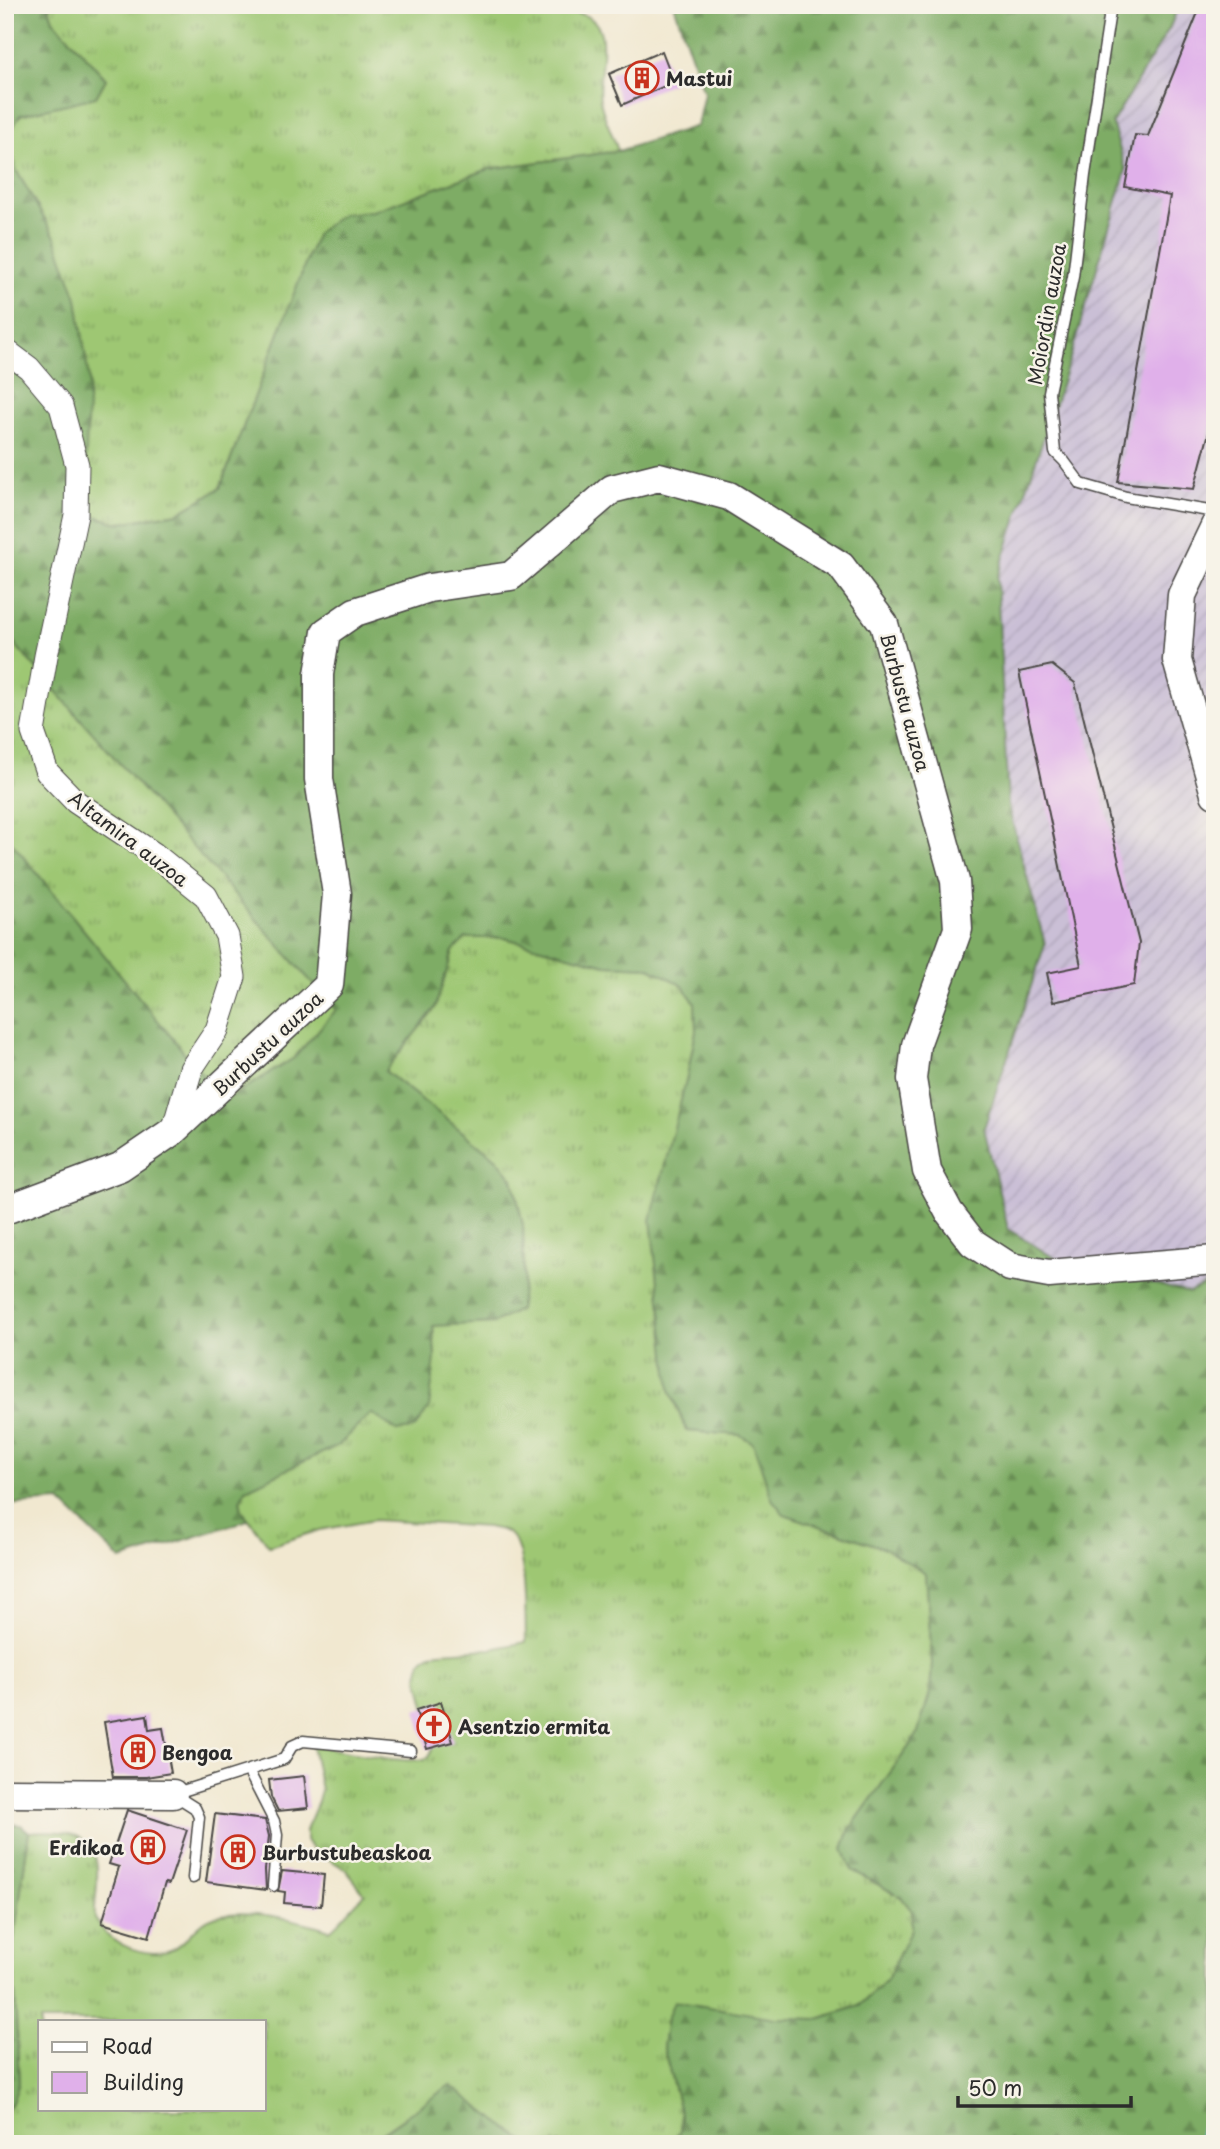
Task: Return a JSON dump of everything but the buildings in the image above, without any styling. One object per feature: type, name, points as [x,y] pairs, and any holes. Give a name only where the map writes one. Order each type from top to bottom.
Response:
[{"type":"street","name":"Altamira auzoa","points":[[5,350],[29,368],[61,406],[77,465],[76,515],[33,732],[47,772],[76,802],[154,854],[206,896],[227,936],[234,977],[217,1030],[191,1069],[173,1131]]},
{"type":"street","name":"Burbustu auzoa","points":[[5,1210],[120,1167],[173,1131],[329,985],[337,894],[319,779],[319,674],[326,632],[355,612],[429,589],[511,576],[612,489],[660,477],[729,496],[841,566],[884,624],[955,881],[958,929],[916,1045],[912,1079],[927,1171],[949,1212],[973,1242],[1010,1267],[1049,1274],[1215,1260]]},
{"type":"street","points":[[1215,526],[1182,595],[1177,660],[1215,794]]},
{"type":"street","points":[[5,1793],[173,1794]]},
{"type":"lane","name":"Moiordin auzoa","points":[[1111,5],[1085,175],[1073,277],[1049,392],[1055,452],[1081,484],[1126,497],[1215,512]]},
{"type":"lane","points":[[173,1794],[284,1759],[292,1745],[303,1741],[411,1751]]},
{"type":"lane","points":[[248,1772],[274,1821],[277,1835],[273,1886]]},
{"type":"lane","points":[[173,1794],[195,1808],[199,1817],[193,1878]]},
{"type":"shaded area","points":[[1179,5],[1215,5],[1215,1280],[1189,1293],[1056,1259],[1008,1229],[984,1128],[1045,944],[1008,806],[997,578],[1126,170],[1112,123],[1170,27]]},
{"type":"green space","points":[[5,5],[48,5],[53,20],[106,79],[96,97],[20,115],[8,136],[16,170],[55,237],[77,298],[89,379],[84,498],[94,516],[119,523],[178,513],[220,488],[317,233],[342,214],[373,211],[489,169],[618,151],[697,126],[704,93],[674,5],[1179,5],[1170,27],[1112,123],[1126,170],[1071,355],[997,578],[1008,806],[1045,944],[984,1128],[1008,1229],[1056,1259],[1189,1293],[1215,1280],[1215,2144],[670,2144],[680,2131],[681,2115],[663,2045],[667,2019],[674,2001],[775,2018],[818,2019],[859,2006],[887,1980],[911,1929],[912,1911],[901,1897],[852,1870],[843,1849],[850,1829],[917,1735],[930,1693],[932,1663],[926,1573],[884,1548],[784,1514],[772,1499],[753,1443],[740,1435],[687,1431],[670,1390],[651,1220],[687,1076],[696,1031],[695,1003],[682,985],[648,967],[606,965],[505,938],[466,938],[453,951],[435,1008],[385,1071],[497,1159],[513,1179],[523,1225],[524,1279],[519,1310],[494,1323],[433,1326],[435,1358],[429,1408],[414,1429],[397,1431],[371,1413],[339,1445],[246,1489],[240,1500],[248,1520],[121,1560],[60,1501],[5,1505],[5,834],[224,1101],[294,1058],[336,1010],[5,633]]},
{"type":"green space","points":[[48,5],[492,5],[495,13],[505,15],[575,13],[589,17],[597,25],[601,36],[600,100],[618,151],[489,169],[373,211],[342,214],[317,234],[220,488],[178,513],[119,523],[94,516],[84,498],[55,237],[16,170],[8,136],[20,115],[96,97],[106,79],[53,20]]},
{"type":"green space","points":[[5,633],[337,1010],[294,1058],[224,1102],[5,834]]},
{"type":"green space","points":[[466,938],[505,938],[606,965],[648,967],[682,985],[695,1003],[696,1031],[687,1076],[670,1390],[686,1431],[740,1435],[754,1443],[772,1499],[784,1514],[884,1548],[926,1573],[932,1663],[930,1693],[917,1736],[850,1829],[843,1849],[852,1870],[901,1897],[912,1911],[911,1929],[887,1980],[859,2006],[818,2019],[775,2018],[663,2045],[681,2115],[680,2131],[670,2144],[528,2144],[450,2086],[375,2137],[370,2144],[5,2144],[5,2112],[11,2105],[19,2083],[13,1947],[29,1832],[68,1833],[87,1843],[93,1851],[96,1863],[95,1919],[109,1937],[137,1950],[154,1953],[171,1950],[206,1921],[230,1914],[274,1916],[330,1930],[365,1894],[345,1869],[311,1848],[306,1840],[306,1830],[321,1790],[312,1745],[391,1759],[420,1760],[428,1757],[434,1742],[418,1677],[421,1662],[429,1655],[439,1652],[491,1649],[526,1642],[520,1554],[515,1542],[504,1531],[488,1527],[374,1520],[320,1530],[269,1546],[242,1510],[240,1499],[246,1489],[339,1445],[372,1412],[397,1431],[435,1358],[433,1325],[494,1323],[524,1279],[523,1225],[513,1179],[497,1159],[385,1071],[435,1008],[453,951]]},
{"type":"green space","points":[[5,1824],[21,1825],[29,1832],[13,1947],[19,2083],[11,2105],[5,2112]]},
{"type":"green space","points":[[450,2085],[528,2144],[370,2144],[375,2138]]},
{"type":"waterway","points":[[1201,2144],[1215,2078]]},
{"type":"place","name":"Mastui","points":[[642,78]]},
{"type":"place","name":"Asentzio ermita","points":[[434,1726]]},
{"type":"place","name":"Bengoa","points":[[138,1752]]},
{"type":"place","name":"Erdikoa","points":[[148,1847]]},
{"type":"place","name":"Burbustubeaskoa","points":[[238,1852]]}]
